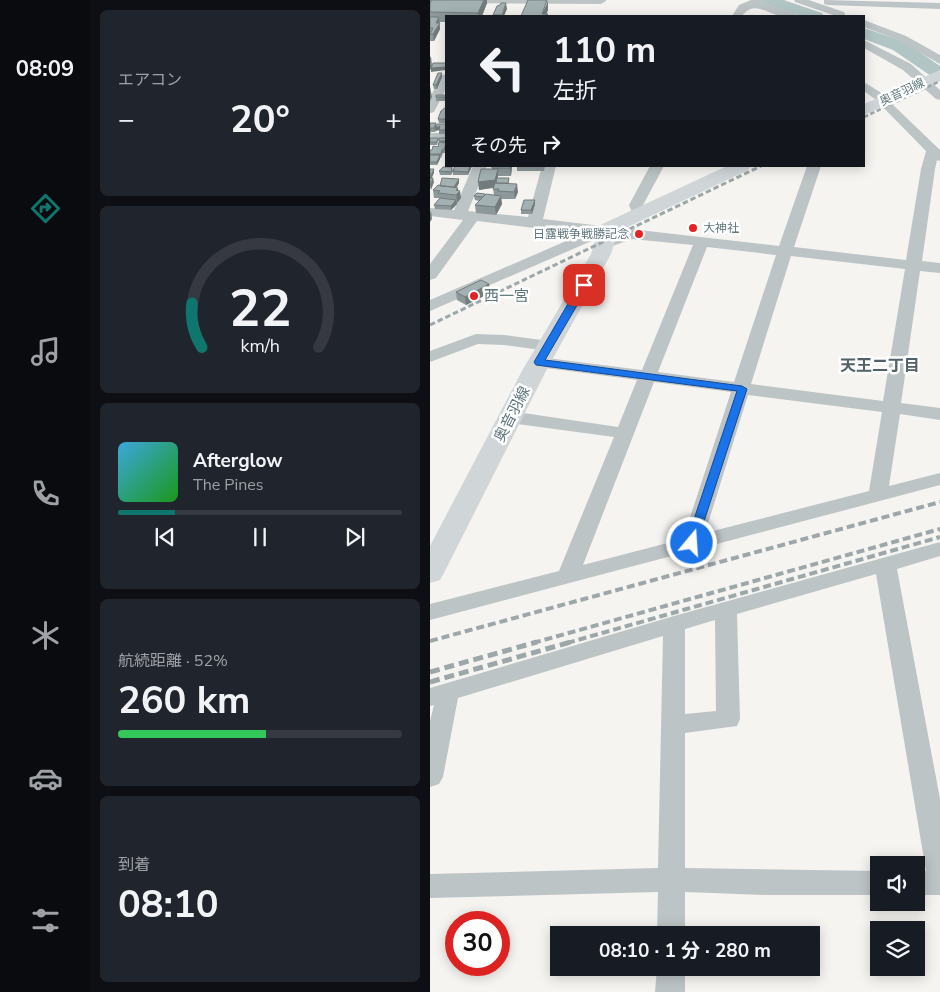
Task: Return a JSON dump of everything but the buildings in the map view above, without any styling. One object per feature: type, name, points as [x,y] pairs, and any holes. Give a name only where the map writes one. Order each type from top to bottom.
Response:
[{"type":"main road","name":"奥音羽線","points":[[865,110],[930,79]]},
{"type":"main road","points":[[605,237],[639,214],[740,167]]},
{"type":"main road","name":"奥音羽線","points":[[430,573],[510,417],[601,254],[605,237]]},
{"type":"street","points":[[430,0],[600,3]]},
{"type":"street","points":[[799,0],[842,15]]},
{"type":"street","points":[[825,1],[910,3],[940,6]]},
{"type":"street","points":[[825,1],[860,15]]},
{"type":"street","points":[[738,15],[743,7],[757,2],[790,15]]},
{"type":"street","points":[[865,17],[934,42]]},
{"type":"street","points":[[865,23],[902,38],[940,60]]},
{"type":"street","points":[[865,44],[930,79],[940,96]]},
{"type":"street","points":[[430,109],[445,80]]},
{"type":"street","points":[[865,87],[883,101],[937,154],[914,265],[878,495]]},
{"type":"street","points":[[430,137],[445,137]]},
{"type":"street","points":[[430,275],[466,216],[480,167]]},
{"type":"street","points":[[534,224],[549,167]]},
{"type":"street","points":[[639,214],[636,205],[656,167]]},
{"type":"street","points":[[692,543],[742,389],[784,250],[814,167]]},
{"type":"street","points":[[430,212],[534,224],[605,237]]},
{"type":"street","points":[[430,306],[605,237],[630,234],[940,268]]},
{"type":"street","points":[[568,576],[702,241]]},
{"type":"street","points":[[430,357],[476,339],[504,340],[544,354],[646,377],[940,414]]},
{"type":"street","points":[[510,417],[624,433]]},
{"type":"street","points":[[430,612],[940,479]]},
{"type":"street","points":[[436,696],[674,624],[940,549]]},
{"type":"street","points":[[885,563],[940,871]]},
{"type":"street","points":[[673,725],[728,719],[726,610]]},
{"type":"street","points":[[671,926],[674,624]]},
{"type":"street","points":[[430,777],[447,699],[436,696]]},
{"type":"street","points":[[430,886],[672,880],[766,883],[870,883]]},
{"type":"street","points":[[925,883],[940,883]]},
{"type":"street","points":[[670,992],[671,976]]},
{"type":"waterway","points":[[768,0],[813,15]]},
{"type":"waterway","points":[[865,33],[899,46],[940,74]]},
{"type":"railway","points":[[865,117],[940,81]]},
{"type":"railway","points":[[430,325],[759,167]]},
{"type":"railway","points":[[430,641],[940,502]]},
{"type":"railway","points":[[533,643],[940,529]]},
{"type":"railway","points":[[567,643],[940,537]]},
{"type":"railway","points":[[430,672],[537,642]]},
{"type":"railway","points":[[430,682],[571,642]]},
{"type":"place","name":"大神社","points":[[693,228]]},
{"type":"place","name":"日露戦争戦勝記念","points":[[639,234]]},
{"type":"place","name":"西一宮","points":[[474,296]]},
{"type":"district","name":"天王二丁目","points":[[880,366]]},
{"type":"route","points":[[584,285],[539,362],[742,389],[692,543]]}]
